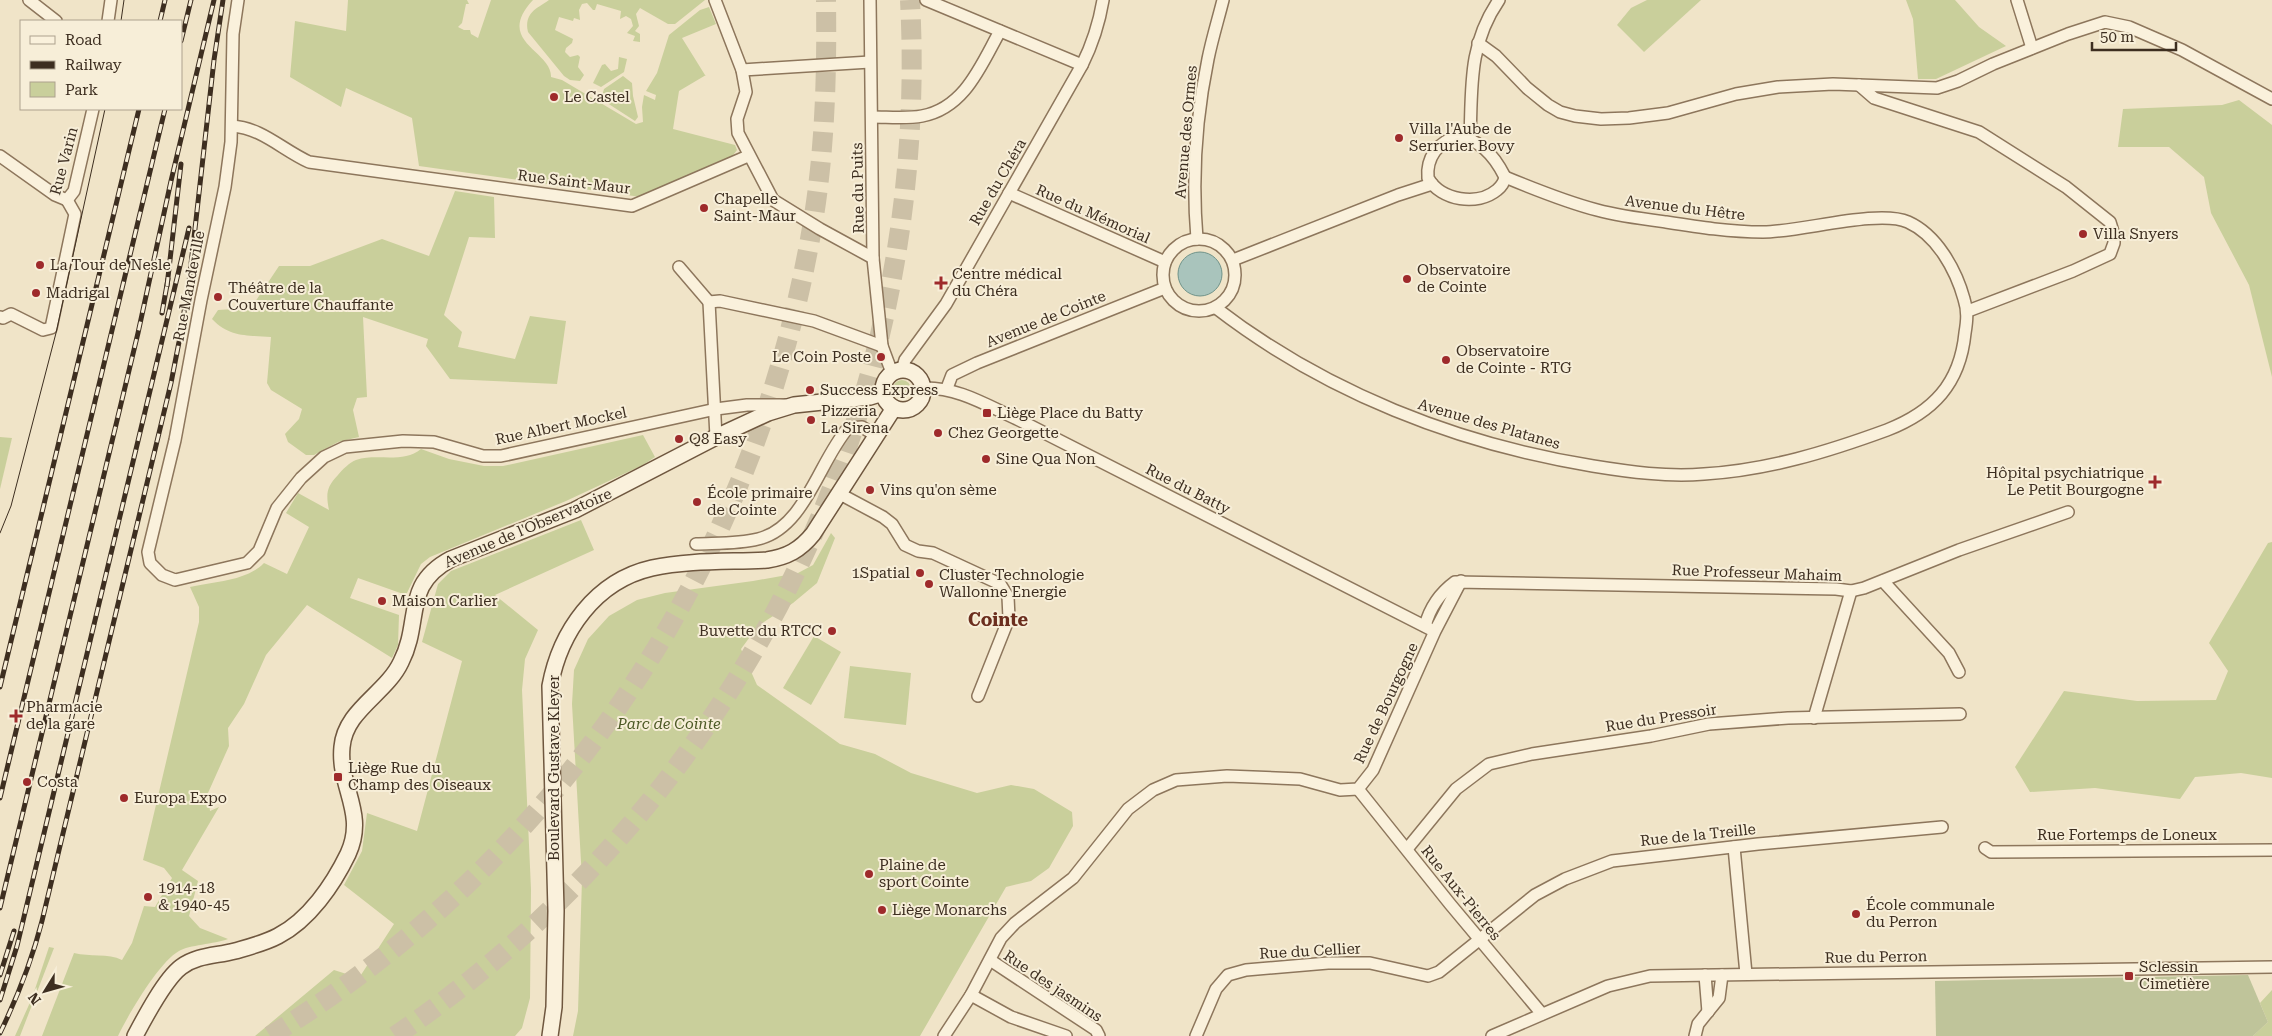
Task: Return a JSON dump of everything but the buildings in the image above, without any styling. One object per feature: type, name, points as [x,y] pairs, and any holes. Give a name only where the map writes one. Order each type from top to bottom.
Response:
[{"type":"street","points":[[29,0],[55,20]]},
{"type":"street","points":[[108,20],[111,0]]},
{"type":"street","name":"Rue Mandeville","points":[[158,570],[149,561],[148,552],[175,440],[201,300],[225,187],[232,126],[233,34],[238,0]]},
{"type":"street","points":[[715,0],[742,70],[746,92],[737,119],[738,133],[748,156],[773,200],[820,229],[873,258]]},
{"type":"street","name":"Rue du Puits","points":[[870,0],[873,258],[882,346],[897,371]]},
{"type":"street","points":[[926,0],[1082,65]]},
{"type":"street","name":"Rue du Chéra","points":[[897,371],[946,304],[1082,65],[1093,44],[1100,22],[1103,0]]},
{"type":"street","name":"Avenue des Ormes","points":[[1197,239],[1194,203],[1199,123],[1208,60],[1223,0]]},
{"type":"street","points":[[1470,139],[1471,75],[1478,43],[1488,19],[1499,0]]},
{"type":"street","points":[[2017,0],[2032,48]]},
{"type":"street","points":[[1478,43],[1496,56],[1527,88],[1548,105],[1560,112],[1601,120],[1668,113],[1762,89],[1833,84],[1937,88],[1958,81],[2032,48],[2105,22],[2129,26],[2190,54],[2272,99]]},
{"type":"street","points":[[872,117],[922,117],[943,109],[960,98],[973,80],[1000,31]]},
{"type":"street","points":[[742,70],[870,62]]},
{"type":"street","points":[[1859,85],[1874,98],[1979,132],[2066,187],[2110,222],[2114,234],[2114,243],[2110,254],[2073,271],[1968,311]]},
{"type":"street","name":"Rue Varin","points":[[0,317],[11,314],[43,330],[50,329],[52,326],[75,214],[66,200],[74,192],[92,110]]},
{"type":"street","name":"Rue Saint-Maur","points":[[232,126],[256,130],[290,153],[309,162],[632,206],[748,156]]},
{"type":"street","points":[[1458,137],[1470,139],[1489,152],[1505,177],[1501,186],[1494,192],[1476,200],[1456,197],[1432,184],[1428,170],[1435,150],[1451,138],[1458,137]]},
{"type":"street","points":[[0,156],[54,195],[66,200]]},
{"type":"street","name":"Avenue du Hêtre","points":[[1505,177],[1597,210],[1724,231],[1791,231],[1869,219],[1896,219],[1909,222],[1940,247],[1957,280]]},
{"type":"street","points":[[1233,260],[1390,198],[1432,184]]},
{"type":"street","name":"Rue du Mémorial","points":[[1009,193],[1165,262]]},
{"type":"street","points":[[1197,239],[1208,240],[1226,250],[1233,260],[1236,282],[1228,297],[1216,308],[1200,312],[1183,308],[1174,302],[1166,288],[1163,272],[1165,262],[1178,246],[1197,239]]},
{"type":"street","points":[[679,267],[709,302],[716,437]]},
{"type":"street","name":"Avenue des Platanes","points":[[1216,308],[1251,334],[1335,384],[1410,417],[1541,458],[1644,474],[1700,475],[1742,471],[1805,458],[1831,451],[1909,422],[1938,399],[1958,370],[1968,311],[1957,280]]},
{"type":"street","name":"Avenue de Cointe","points":[[946,388],[952,375],[977,363],[1166,288]]},
{"type":"street","points":[[709,302],[720,301],[814,321],[882,346]]},
{"type":"street","points":[[897,371],[915,374],[923,388],[921,398],[913,407],[900,410],[894,408],[885,399],[883,393],[885,380],[897,371]]},
{"type":"street","name":"Rue du Batty","points":[[923,388],[946,388],[960,392],[1017,419],[1430,629]]},
{"type":"street","name":"Avenue de l'Observatoire","points":[[135,1036],[147,1015],[180,968],[198,958],[233,952],[277,936],[306,915],[338,873],[355,836],[356,825],[342,760],[344,735],[355,715],[400,665],[410,642],[420,587],[435,569],[452,558],[584,506],[716,437],[768,414],[794,404],[870,397],[883,393]]},
{"type":"street","name":"Rue Albert Mockel","points":[[158,570],[167,578],[175,580],[247,563],[259,550],[277,508],[301,478],[324,457],[345,447],[403,441],[434,442],[478,455],[501,456],[716,409],[747,405],[794,404]]},
{"type":"street","name":"Boulevard Gustave Kleyer","points":[[550,1036],[554,1007],[556,911],[550,686],[554,664],[566,635],[587,606],[613,584],[644,570],[665,566],[779,558],[800,548],[813,534],[840,494],[894,408]]},
{"type":"street","points":[[696,544],[756,540],[784,528],[797,512],[837,443],[848,428],[862,427],[876,436]]},
{"type":"street","points":[[840,494],[883,517],[892,524],[905,545],[918,551],[933,552],[1000,584],[1008,596],[1009,618],[978,696]]},
{"type":"street","name":"Rue Professeur Mahaim","points":[[1430,629],[1428,616],[1439,596],[1455,582],[1826,588],[1851,591],[1882,581],[1959,550],[2068,512]]},
{"type":"street","points":[[756,540],[760,560]]},
{"type":"street","points":[[1882,581],[1949,653],[1959,672]]},
{"type":"street","points":[[1814,718],[1851,591]]},
{"type":"street","name":"Rue de Bourgogne","points":[[1358,789],[1373,770],[1430,629]]},
{"type":"street","name":"Rue du Pressoir","points":[[1407,849],[1456,789],[1489,764],[1532,754],[1650,736],[1709,724],[1814,718],[1960,714]]},
{"type":"street","points":[[944,1036],[971,995],[1001,938],[1015,923],[1072,878],[1128,809],[1153,790],[1176,780],[1227,776],[1300,779],[1340,790],[1358,789]]},
{"type":"street","name":"Rue Aux-Pierres","points":[[1358,789],[1542,1014]]},
{"type":"street","name":"Rue de la Treille","points":[[1479,938],[1535,895],[1565,879],[1612,860],[1942,827]]},
{"type":"street","points":[[1734,847],[1746,974]]},
{"type":"street","name":"Rue Fortemps de Loneux","points":[[1985,848],[1991,852],[2272,850]]},
{"type":"street","name":"Rue du Cellier","points":[[1196,1036],[1216,989],[1228,975],[1246,970],[1283,966],[1370,963],[1428,976],[1439,972],[1479,938]]},
{"type":"street","name":"Rue des jasmins","points":[[990,960],[1096,1030],[1099,1036]]},
{"type":"street","name":"Rue du Perron","points":[[1492,1036],[1608,986],[1650,976],[2272,967]]},
{"type":"street","points":[[1704,975],[1708,1012]]},
{"type":"street","points":[[1695,1036],[1698,1024],[1719,998],[1722,975]]},
{"type":"street","points":[[971,995],[1011,1017],[1066,1036]]},
{"type":"green space","points":[[348,0],[467,0],[469,4],[466,4],[462,23],[458,27],[470,30],[471,34],[478,38],[491,0],[533,0],[523,14],[520,26],[522,36],[543,59],[549,68],[551,77],[562,80],[636,124],[643,122],[642,107],[644,95],[655,100],[656,95],[646,91],[657,73],[669,35],[700,10],[709,7],[716,24],[682,38],[706,75],[679,91],[673,129],[735,145],[737,150],[731,158],[641,197],[419,166],[412,118],[346,88],[341,107],[290,77],[295,21],[346,31]]},
{"type":"green space","points":[[549,0],[705,0],[675,24],[668,24],[640,8],[636,14],[639,26],[635,31],[640,34],[640,42],[633,41],[635,36],[627,33],[633,26],[631,19],[626,16],[620,19],[621,11],[597,4],[595,10],[593,10],[587,3],[582,4],[579,10],[580,20],[574,18],[573,21],[559,17],[555,30],[573,39],[565,52],[570,57],[578,55],[580,57],[578,67],[584,75],[580,81],[570,80],[564,76],[528,32],[529,16]]},
{"type":"green space","points":[[1647,0],[1701,0],[1644,52],[1617,25],[1631,8]]},
{"type":"green space","points":[[1906,0],[1955,0],[1979,27],[2006,46],[1936,79],[1918,79],[1913,19]]},
{"type":"green space","points":[[619,57],[627,59],[624,72],[601,87],[593,83],[602,65],[605,64],[611,71],[618,69]]},
{"type":"green space","points":[[623,76],[632,83],[638,117],[635,121],[601,99],[604,89]]},
{"type":"green space","points":[[2239,100],[2272,125],[2272,377],[2249,285],[2211,213],[2204,177],[2169,147],[2118,147],[2123,109],[2222,105]]},
{"type":"green space","points":[[455,191],[494,197],[495,238],[469,237],[444,315],[462,332],[458,347],[515,359],[530,316],[566,321],[557,384],[450,379],[426,346],[428,339],[363,317],[367,397],[357,398],[353,410],[359,437],[338,442],[314,455],[306,455],[288,442],[285,434],[299,419],[302,409],[271,390],[267,383],[271,337],[233,333],[212,319],[218,310],[251,308],[279,266],[310,266],[382,239],[429,256]]},
{"type":"green space","points":[[902,380],[908,383],[911,389],[908,395],[902,398],[896,395],[893,389],[896,383]]},
{"type":"green space","points":[[643,435],[655,457],[643,465],[566,501],[430,557],[421,564],[406,595],[358,578],[350,598],[399,615],[398,645],[392,658],[307,605],[266,655],[244,704],[228,728],[229,746],[208,793],[210,811],[219,807],[182,870],[198,881],[189,916],[200,928],[228,939],[183,949],[171,957],[145,990],[118,1036],[42,1036],[74,953],[122,960],[132,943],[144,906],[155,907],[172,878],[164,868],[143,860],[199,622],[199,607],[190,587],[239,577],[257,569],[264,563],[287,574],[309,527],[286,513],[298,493],[329,510],[327,495],[331,483],[351,462],[356,460],[372,457],[406,456],[421,449],[449,459],[484,466],[503,466]]},
{"type":"green space","points":[[0,437],[12,438],[0,489]]},
{"type":"green space","points":[[581,520],[594,550],[495,595],[538,630],[525,659],[522,690],[531,889],[530,998],[522,1028],[515,1036],[255,1036],[334,970],[359,978],[394,924],[344,885],[362,851],[367,813],[417,831],[462,661],[422,642],[438,584],[451,571]]},
{"type":"green space","name":"Parc de Cointe","points":[[831,533],[835,538],[817,583],[793,603],[758,626],[741,649],[757,685],[840,744],[875,754],[911,773],[977,793],[1011,785],[1034,789],[1072,812],[1073,826],[1049,868],[1031,881],[1006,887],[920,1036],[573,1036],[578,1011],[582,879],[572,704],[574,670],[588,639],[609,616],[637,600],[665,593],[798,573],[813,565]]},
{"type":"green space","points":[[2272,542],[2272,778],[2241,773],[2195,777],[2180,799],[2095,788],[2030,792],[2015,767],[2064,691],[2137,701],[2216,700],[2228,671],[2209,643],[2268,543]]},
{"type":"green space","points":[[814,636],[841,652],[811,705],[783,688]]},
{"type":"green space","points":[[850,666],[911,673],[906,725],[844,718]]},
{"type":"green space","points":[[49,947],[54,948],[20,1036],[15,1036],[32,998]]},
{"type":"green space","points":[[2248,975],[2268,1022],[2253,1036],[1936,1036],[1935,981]]},
{"type":"green space","points":[[2272,990],[2272,1036],[2253,1036],[2268,1022],[2260,1003]]},
{"type":"water","points":[[1196,252],[1204,252],[1216,258],[1222,274],[1216,290],[1204,296],[1196,296],[1184,290],[1178,278],[1178,270],[1184,258]]},
{"type":"tunnel","points":[[270,1036],[375,963],[471,880],[556,789],[630,689],[694,582],[745,468],[785,347],[813,222],[817,195],[824,111],[826,0]]},
{"type":"tunnel","points":[[395,1036],[516,941],[623,834],[714,715],[789,586],[847,448],[887,304],[908,154],[910,0]]},
{"type":"tram line","points":[[121,20],[124,0]]},
{"type":"tram line","points":[[0,533],[11,506],[56,333],[105,110]]},
{"type":"railway","points":[[160,20],[165,0]]},
{"type":"railway","points":[[182,37],[191,0]]},
{"type":"railway","points":[[0,908],[138,333],[171,181],[214,0]]},
{"type":"railway","points":[[0,1033],[24,978],[42,921],[171,383],[189,282],[214,60],[223,0]]},
{"type":"railway","points":[[0,687],[139,110]]},
{"type":"railway","points":[[0,798],[165,110]]},
{"type":"railway","points":[[167,286],[181,164]]},
{"type":"railway","points":[[0,1000],[17,946],[189,228]]},
{"type":"railway","points":[[162,313],[168,279]]},
{"type":"railway","points":[[0,975],[14,931]]},
{"type":"place","name":"Le Castel","points":[[554,97]]},
{"type":"place","name":"Villa l'Aube de Serrurier Bovy","points":[[1399,138]]},
{"type":"place","name":"Chapelle Saint-Maur","points":[[704,208]]},
{"type":"place","name":"Villa Snyers","points":[[2083,234]]},
{"type":"place","name":"La Tour de Nesle","points":[[40,265]]},
{"type":"place","name":"Observatoire de Cointe","points":[[1407,279]]},
{"type":"place","name":"Centre médical du Chéra","points":[[941,283]]},
{"type":"place","name":"Madrigal","points":[[36,293]]},
{"type":"place","name":"Théâtre de la Couverture Chauffante","points":[[218,297]]},
{"type":"place","name":"Le Coin Poste","points":[[881,357]]},
{"type":"place","name":"Observatoire de Cointe - RTG","points":[[1446,360]]},
{"type":"place","name":"Success Express","points":[[810,390]]},
{"type":"place","name":"Liège Place du Batty","points":[[987,413]]},
{"type":"place","name":"Pizzeria La Sirena","points":[[811,420]]},
{"type":"place","name":"Chez Georgette","points":[[938,433]]},
{"type":"place","name":"Q8 Easy","points":[[679,439]]},
{"type":"place","name":"Sine Qua Non","points":[[986,459]]},
{"type":"place","name":"Hôpital psychiatrique Le Petit Bourgogne","points":[[2155,482]]},
{"type":"place","name":"Vins qu'on sème","points":[[870,490]]},
{"type":"place","name":"École primaire de Cointe","points":[[697,502]]},
{"type":"place","name":"1Spatial","points":[[920,573]]},
{"type":"place","name":"Cluster Technologie Wallonne Energie","points":[[929,584]]},
{"type":"place","name":"Maison Carlier","points":[[382,601]]},
{"type":"place","name":"Buvette du RTCC","points":[[832,631]]},
{"type":"place","name":"Pharmacie de la gare","points":[[16,716]]},
{"type":"place","name":"Liège Rue du Champ des Oiseaux","points":[[338,777]]},
{"type":"place","name":"Costa","points":[[27,782]]},
{"type":"place","name":"Europa Expo","points":[[124,798]]},
{"type":"place","name":"Plaine de sport Cointe","points":[[869,874]]},
{"type":"place","name":"1914-18 & 1940-45","points":[[148,897]]},
{"type":"place","name":"Liège Monarchs","points":[[882,910]]},
{"type":"place","name":"École communale du Perron","points":[[1856,914]]},
{"type":"place","name":"Sclessin Cimetière","points":[[2129,976]]},
{"type":"district","name":"Cointe","points":[[998,620]]}]
